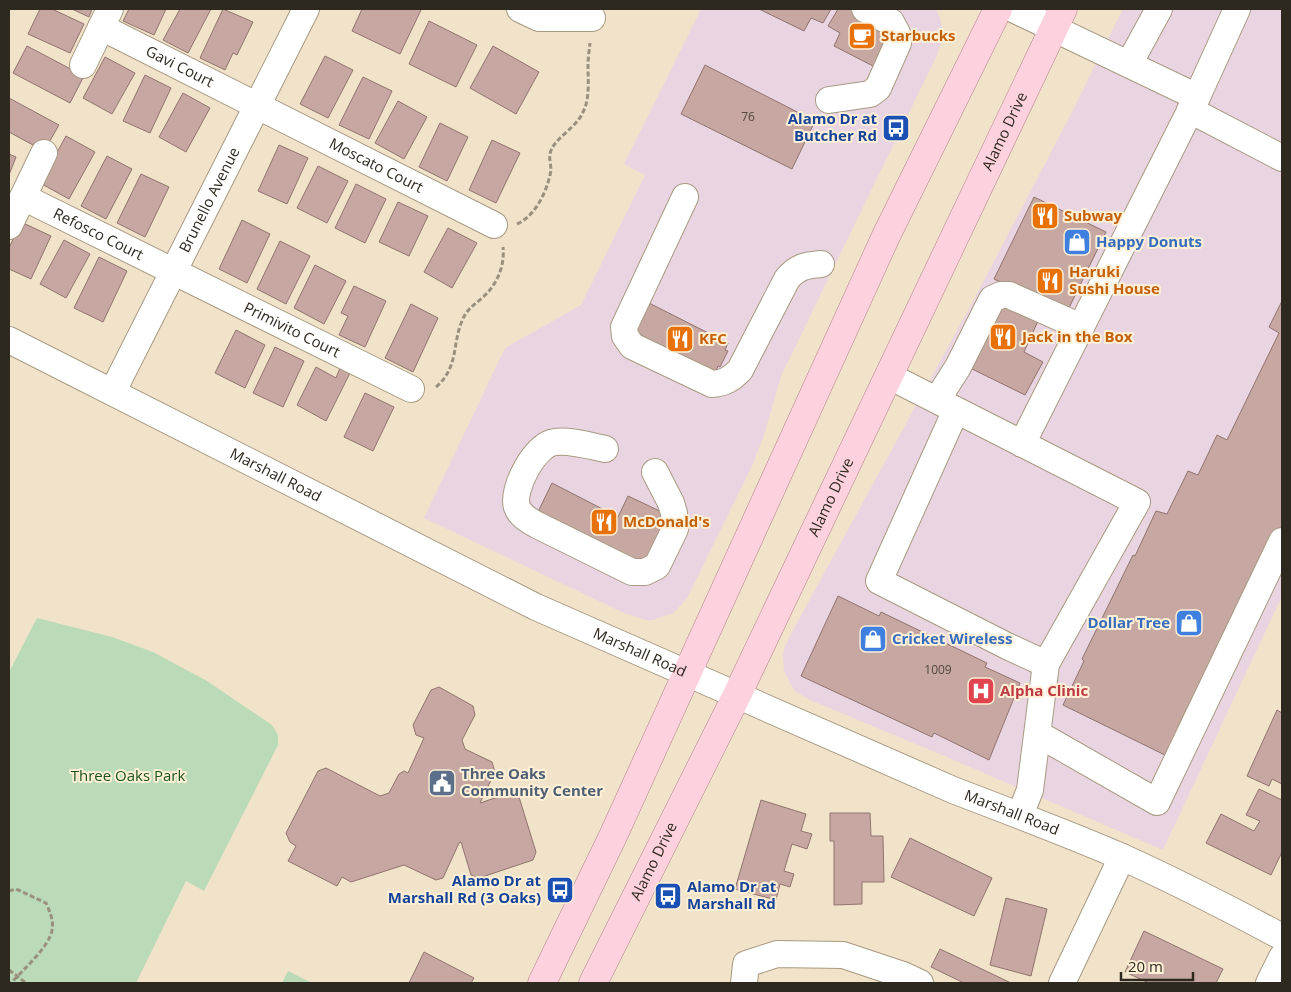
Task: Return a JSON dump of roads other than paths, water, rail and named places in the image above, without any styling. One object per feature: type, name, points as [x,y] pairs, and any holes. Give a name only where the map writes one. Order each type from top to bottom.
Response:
[{"type":"main road","points":[[542,983],[613,836],[886,236],[998,9]]},
{"type":"main road","name":"Alamo Drive","points":[[593,983],[737,696],[1058,19]]},
{"type":"street","name":"Brunello Avenue","points":[[113,391],[306,9]]},
{"type":"street","points":[[520,9],[539,18],[592,18]]},
{"type":"street","points":[[829,100],[870,94],[878,88],[898,43],[897,33],[891,22],[865,9]]},
{"type":"street","points":[[1013,9],[1058,19],[1282,158]]},
{"type":"street","points":[[1129,64],[1159,9]]},
{"type":"street","points":[[1022,444],[1194,103],[1237,9]]},
{"type":"street","name":"Gavi Court","points":[[83,65],[106,18],[257,105]]},
{"type":"street","name":"Moscato Court","points":[[257,105],[494,225]]},
{"type":"street","points":[[9,226],[44,154]]},
{"type":"street","name":"Refosco Court","points":[[23,197],[174,271]]},
{"type":"street","points":[[685,197],[624,328],[625,336],[632,346],[712,384],[722,384],[731,379],[740,370],[787,279],[793,271],[801,267],[821,264]]},
{"type":"street","name":"Primivito Court","points":[[174,271],[411,389]]},
{"type":"street","points":[[1046,664],[879,581],[946,405],[958,367],[992,299],[1009,295],[1081,326]]},
{"type":"street","name":"Marshall Road","points":[[9,340],[113,391],[536,607],[953,790],[1122,857],[1236,912],[1282,937]]},
{"type":"street","points":[[889,376],[1137,502],[1046,664],[1030,790],[1020,815]]},
{"type":"street","points":[[605,449],[554,442],[544,445],[534,455],[516,493],[517,507],[524,517],[632,572],[645,572],[657,566],[675,529],[671,503],[655,472]]},
{"type":"street","points":[[1038,734],[1157,802],[1282,541]]},
{"type":"street","points":[[1062,983],[1122,857]]},
{"type":"street","points":[[744,983],[746,964],[777,954],[843,955],[903,975],[920,983]]},
{"type":"street","points":[[1269,983],[1282,957]]},
{"type":"place","name":"Starbucks","points":[[862,36]]},
{"type":"place","name":"Alamo Dr at Butcher Rd","points":[[896,128]]},
{"type":"place","name":"Subway","points":[[1045,216]]},
{"type":"place","name":"Happy Donuts","points":[[1077,242]]},
{"type":"place","name":"Haruki Sushi House","points":[[1050,281]]},
{"type":"place","name":"Jack in the Box","points":[[1003,337]]},
{"type":"place","name":"KFC","points":[[680,339]]},
{"type":"place","name":"McDonald's","points":[[604,522]]},
{"type":"place","name":"Dollar Tree","points":[[1189,623]]},
{"type":"place","name":"Cricket Wireless","points":[[873,639]]},
{"type":"place","name":"Alpha Clinic","points":[[981,691]]},
{"type":"place","name":"Three Oaks Community Center","points":[[442,783]]},
{"type":"place","name":"Alamo Dr at Marshall Rd (3 Oaks)","points":[[560,890]]},
{"type":"place","name":"Alamo Dr at Marshall Rd","points":[[668,896]]},
{"type":"park label","name":"Three Oaks Park","points":[[128,776]]}]
